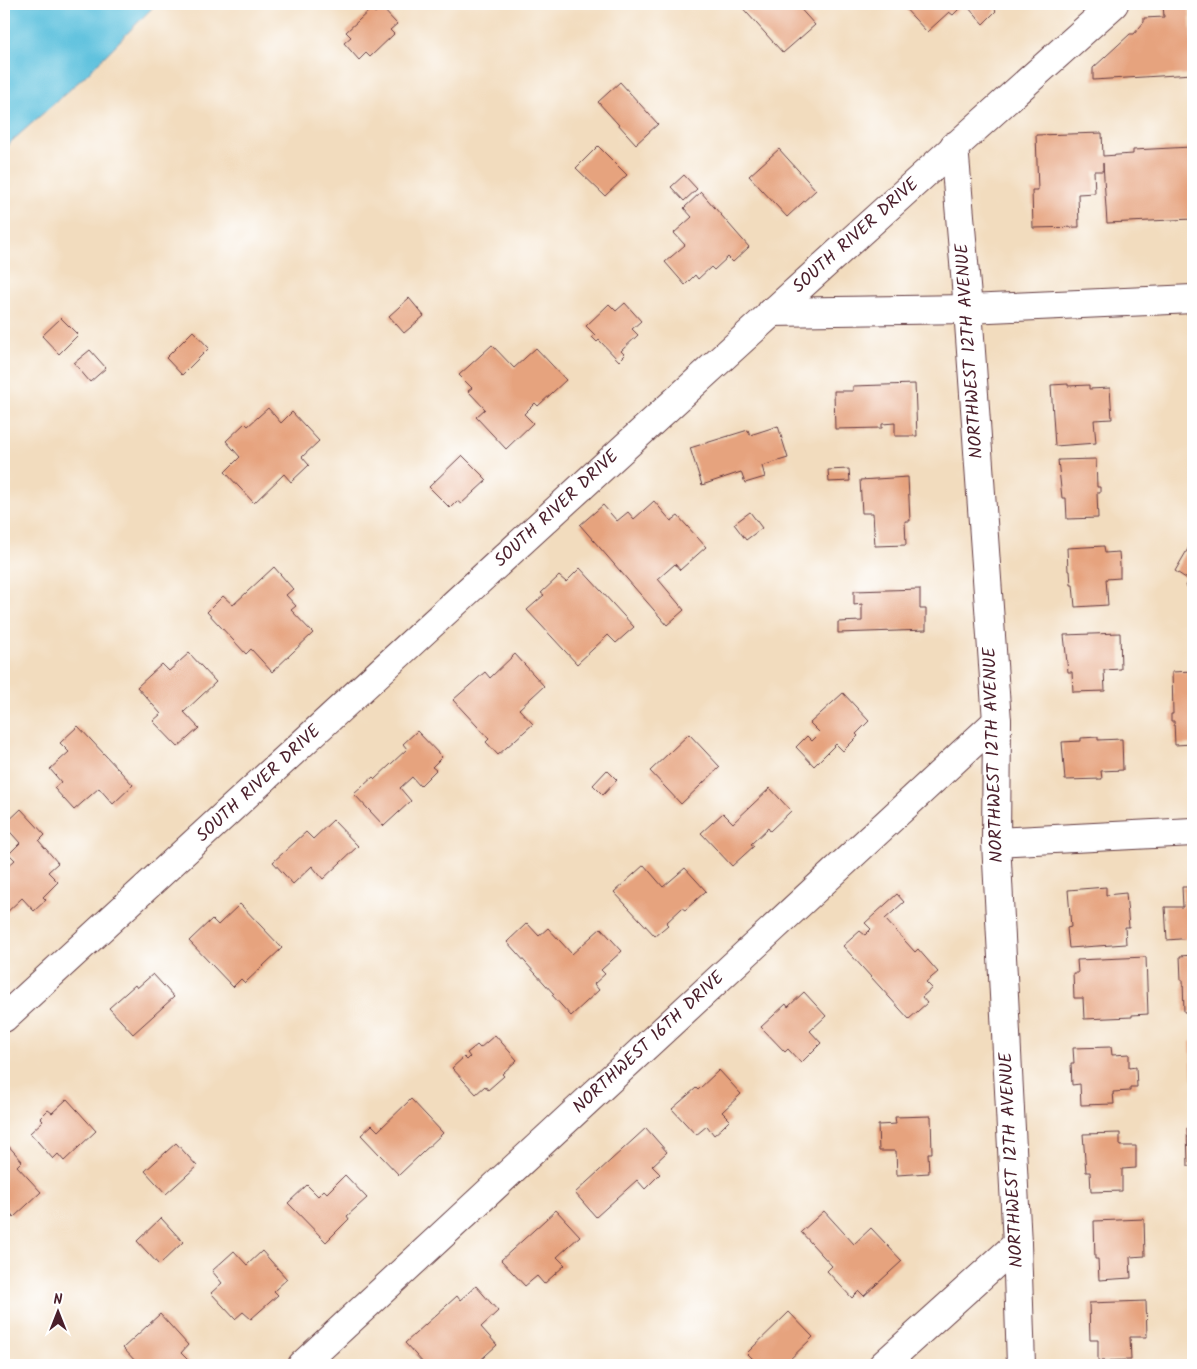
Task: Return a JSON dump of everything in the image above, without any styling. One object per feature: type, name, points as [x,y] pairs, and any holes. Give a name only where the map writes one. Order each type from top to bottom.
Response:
[{"type":"street","name":"SOUTH RIVER DRIVE","points":[[4,1018],[771,312],[1114,4]]},
{"type":"street","name":"NORTHWEST 12TH AVENUE","points":[[954,146],[968,309],[997,721],[996,842],[1017,1244],[1021,1365]]},
{"type":"street","points":[[771,312],[968,309],[1193,299]]},
{"type":"street","name":"NORTHWEST 16TH DRIVE","points":[[302,1365],[997,721]]},
{"type":"street","points":[[996,842],[1193,832]]},
{"type":"street","points":[[883,1365],[1017,1244]]},
{"type":"water","points":[[4,4],[156,4],[84,77],[4,148]]},
{"type":"building","points":[[739,4],[796,4],[815,25],[783,53]]},
{"type":"building","points":[[901,4],[990,4],[996,11],[983,24],[967,6],[964,9],[962,6],[953,15],[949,12],[927,32]]},
{"type":"building","points":[[1163,4],[1189,4],[1193,74],[1093,80],[1093,68],[1130,34],[1134,34],[1144,22],[1144,18],[1164,17]]},
{"type":"building","points":[[381,7],[397,24],[390,30],[394,34],[370,57],[366,53],[359,60],[344,43],[351,37],[346,32],[371,9],[375,13]]},
{"type":"building","points":[[620,82],[658,124],[636,144],[598,102]]},
{"type":"building","points":[[1102,133],[1103,156],[1133,154],[1133,150],[1191,147],[1193,219],[1107,223],[1103,163],[1103,171],[1094,171],[1095,193],[1078,194],[1079,227],[1033,228],[1032,190],[1038,190],[1036,135]]},
{"type":"building","points":[[598,146],[627,175],[605,196],[576,168]]},
{"type":"building","points":[[779,149],[816,190],[787,217],[749,176]]},
{"type":"building","points":[[684,175],[697,189],[684,201],[671,187]]},
{"type":"building","points":[[701,192],[749,247],[733,262],[728,257],[714,270],[711,267],[698,279],[695,275],[685,285],[665,262],[685,245],[674,233],[692,217],[684,208]]},
{"type":"building","points":[[409,298],[424,316],[404,333],[389,316]]},
{"type":"building","points":[[625,303],[641,321],[632,329],[638,335],[621,351],[625,355],[619,361],[599,340],[597,342],[592,337],[595,335],[586,326],[609,304],[616,311]]},
{"type":"building","points":[[61,318],[78,335],[59,354],[42,336]]},
{"type":"building","points":[[193,331],[209,348],[182,375],[166,358]]},
{"type":"building","points":[[492,345],[514,368],[536,348],[566,380],[538,406],[535,403],[524,414],[533,423],[506,449],[476,417],[485,409],[468,391],[472,388],[459,375]]},
{"type":"building","points":[[90,350],[106,368],[90,382],[74,363]]},
{"type":"building","points":[[915,384],[917,436],[895,436],[895,423],[882,424],[882,428],[835,429],[834,391],[853,391],[853,386]]},
{"type":"building","points":[[1068,384],[1068,386],[1089,385],[1089,389],[1110,388],[1112,419],[1094,420],[1096,443],[1055,446],[1051,385]]},
{"type":"building","points":[[268,408],[281,423],[292,412],[319,441],[302,457],[309,465],[291,482],[284,474],[254,503],[225,472],[240,457],[226,441],[245,423],[248,426]]},
{"type":"building","points":[[778,426],[788,458],[762,466],[765,477],[745,483],[741,472],[702,485],[690,448],[748,430],[750,435]]},
{"type":"building","points":[[462,455],[487,480],[461,504],[457,501],[450,508],[429,487]]},
{"type":"building","points":[[1096,459],[1097,487],[1100,487],[1100,493],[1097,493],[1098,518],[1067,519],[1066,498],[1062,498],[1058,460]]},
{"type":"building","points":[[849,469],[850,481],[829,482],[828,470]]},
{"type":"building","points":[[908,477],[910,521],[905,521],[906,545],[875,546],[873,513],[862,513],[860,480]]},
{"type":"building","points":[[654,501],[671,521],[678,516],[706,547],[680,570],[675,564],[658,579],[684,610],[667,625],[580,525],[603,505],[617,521],[628,512],[634,519]]},
{"type":"building","points":[[750,512],[762,528],[746,540],[734,524]]},
{"type":"building","points":[[1104,546],[1105,553],[1119,552],[1120,565],[1120,578],[1106,579],[1108,605],[1075,607],[1073,585],[1071,585],[1070,571],[1068,571],[1067,548]]},
{"type":"building","points":[[1189,547],[1193,550],[1193,590],[1186,586],[1189,580],[1175,571]]},
{"type":"building","points":[[274,567],[293,589],[286,595],[296,606],[291,610],[313,633],[272,672],[251,649],[246,654],[207,612],[223,596],[233,605]]},
{"type":"building","points":[[580,568],[634,627],[616,643],[608,635],[577,664],[527,610],[544,595],[541,593],[559,576],[566,582]]},
{"type":"building","points":[[920,589],[920,609],[926,609],[926,630],[838,633],[838,622],[862,621],[862,604],[854,605],[854,591]]},
{"type":"building","points":[[1120,633],[1121,669],[1104,670],[1105,691],[1073,692],[1072,672],[1068,672],[1064,635]]},
{"type":"building","points":[[189,653],[216,682],[184,712],[199,728],[178,747],[153,721],[161,714],[137,687],[162,664],[169,671]]},
{"type":"building","points":[[515,654],[544,686],[519,709],[533,724],[498,755],[486,742],[489,739],[453,700],[485,672],[490,678]]},
{"type":"building","points":[[1193,671],[1193,744],[1175,745],[1174,721],[1171,721],[1171,714],[1173,714],[1172,672]]},
{"type":"building","points":[[843,693],[869,721],[856,734],[858,736],[843,751],[836,744],[814,766],[796,747],[807,736],[812,741],[820,733],[810,723]]},
{"type":"building","points":[[78,726],[133,785],[113,804],[99,788],[74,810],[54,788],[61,782],[50,769],[69,752],[60,743]]},
{"type":"building","points":[[417,731],[442,757],[432,767],[436,770],[420,786],[412,777],[400,788],[411,801],[384,826],[354,794],[373,777],[375,779],[407,749],[403,744]]},
{"type":"building","points":[[689,734],[720,767],[681,804],[650,771]]},
{"type":"building","points":[[1098,737],[1098,740],[1122,739],[1123,770],[1101,771],[1102,779],[1065,780],[1062,742],[1081,741],[1081,738]]},
{"type":"building","points":[[607,770],[617,780],[603,795],[593,785]]},
{"type":"building","points":[[770,788],[791,811],[770,831],[768,828],[751,844],[754,846],[732,866],[701,833],[723,813],[733,823]]},
{"type":"building","points":[[21,809],[45,835],[39,841],[58,863],[48,872],[58,882],[43,897],[46,900],[34,911],[22,898],[4,915],[4,870],[15,860],[9,854],[20,843],[4,825]]},
{"type":"building","points":[[333,820],[358,846],[323,879],[312,866],[293,884],[273,862],[306,832],[313,839]]},
{"type":"building","points":[[644,865],[663,887],[685,868],[706,891],[685,910],[682,908],[666,923],[668,925],[655,936],[614,892]]},
{"type":"building","points":[[1106,887],[1106,895],[1126,893],[1129,927],[1125,927],[1126,944],[1069,948],[1067,928],[1071,927],[1068,890]]},
{"type":"building","points":[[1182,887],[1193,887],[1193,938],[1167,940],[1165,907],[1183,907]]},
{"type":"building","points":[[897,894],[904,902],[885,919],[915,952],[918,949],[938,972],[926,982],[932,988],[922,997],[927,1003],[909,1019],[843,946],[860,931],[865,935],[871,929],[865,923]]},
{"type":"building","points":[[240,904],[282,948],[245,983],[241,979],[233,987],[189,941],[212,919],[218,925]]},
{"type":"building","points":[[527,923],[539,936],[548,928],[572,954],[601,928],[622,951],[601,970],[605,974],[594,984],[599,990],[571,1016],[552,995],[554,994],[507,942]]},
{"type":"building","points":[[1193,955],[1193,1012],[1184,1012],[1180,956]]},
{"type":"building","points":[[1146,957],[1148,1014],[1132,1015],[1132,1017],[1084,1019],[1083,998],[1074,998],[1073,973],[1078,973],[1077,960]]},
{"type":"building","points":[[153,974],[174,997],[133,1034],[109,1008],[135,985],[137,988]]},
{"type":"building","points":[[804,992],[826,1016],[810,1031],[821,1043],[801,1063],[788,1049],[785,1052],[761,1027],[786,1004],[788,1007]]},
{"type":"building","points":[[495,1035],[517,1060],[502,1074],[504,1076],[488,1090],[485,1086],[476,1094],[452,1068],[464,1057],[467,1060],[470,1057],[467,1053],[477,1045],[480,1048]]},
{"type":"building","points":[[1193,1041],[1193,1080],[1192,1080],[1190,1042]]},
{"type":"building","points":[[1111,1047],[1112,1055],[1129,1054],[1129,1068],[1136,1067],[1137,1087],[1130,1087],[1130,1091],[1113,1092],[1114,1104],[1081,1105],[1080,1084],[1072,1085],[1071,1063],[1074,1063],[1073,1048]]},
{"type":"building","points":[[719,1070],[741,1094],[722,1112],[730,1120],[722,1128],[714,1135],[707,1126],[696,1135],[672,1109],[696,1088],[698,1090]]},
{"type":"building","points":[[67,1099],[96,1131],[64,1161],[58,1154],[53,1159],[30,1133],[43,1121],[40,1118],[48,1110],[52,1113]]},
{"type":"building","points":[[411,1099],[443,1133],[399,1175],[361,1135],[372,1125],[378,1131]]},
{"type":"building","points":[[931,1116],[932,1153],[928,1153],[929,1173],[897,1175],[896,1151],[879,1151],[878,1125],[896,1124],[895,1117]]},
{"type":"building","points":[[646,1128],[667,1152],[652,1166],[660,1174],[645,1189],[637,1180],[596,1217],[575,1193]]},
{"type":"building","points":[[1187,1128],[1193,1128],[1193,1166],[1188,1166]]},
{"type":"building","points":[[1120,1133],[1120,1146],[1136,1146],[1136,1168],[1122,1169],[1122,1191],[1091,1192],[1090,1172],[1086,1172],[1083,1134]]},
{"type":"building","points":[[5,1142],[22,1161],[17,1166],[41,1192],[14,1217],[4,1206]]},
{"type":"building","points":[[176,1143],[197,1166],[166,1194],[145,1171]]},
{"type":"building","points":[[345,1175],[367,1198],[347,1216],[349,1219],[326,1242],[288,1203],[307,1185],[318,1196],[324,1190],[327,1193]]},
{"type":"building","points":[[556,1210],[580,1236],[557,1257],[565,1265],[544,1284],[537,1276],[525,1286],[501,1260]]},
{"type":"building","points":[[824,1211],[854,1244],[871,1228],[902,1261],[864,1296],[859,1291],[852,1298],[827,1271],[832,1266],[801,1232]]},
{"type":"building","points":[[161,1218],[183,1242],[159,1265],[137,1241]]},
{"type":"building","points":[[1144,1219],[1145,1256],[1130,1257],[1131,1278],[1099,1280],[1098,1259],[1095,1259],[1094,1221]]},
{"type":"building","points":[[234,1251],[247,1265],[262,1251],[287,1279],[274,1291],[278,1295],[251,1319],[243,1312],[235,1319],[211,1293],[222,1283],[212,1271]]},
{"type":"building","points":[[476,1286],[498,1311],[481,1327],[497,1345],[475,1365],[425,1365],[405,1343],[457,1296],[460,1300]]},
{"type":"building","points":[[1146,1301],[1147,1337],[1130,1337],[1131,1360],[1098,1361],[1098,1340],[1090,1340],[1089,1303]]},
{"type":"building","points":[[789,1312],[813,1337],[784,1365],[759,1365],[747,1353]]},
{"type":"building","points":[[160,1314],[188,1345],[181,1353],[193,1365],[139,1365],[123,1348]]}]
